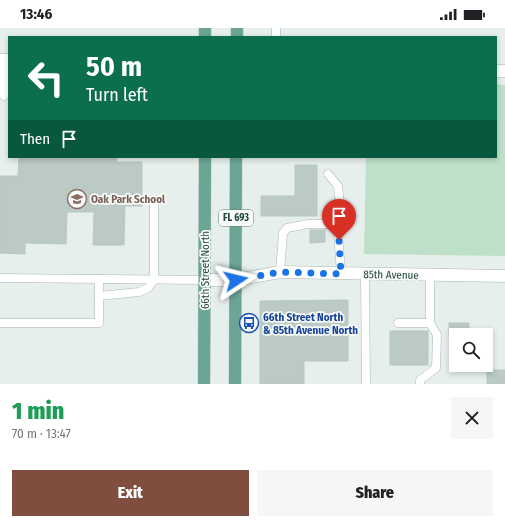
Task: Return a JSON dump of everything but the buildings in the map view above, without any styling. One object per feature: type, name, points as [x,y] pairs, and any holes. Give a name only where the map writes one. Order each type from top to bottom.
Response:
[{"type":"main road","name":"66th Street North","points":[[204,384],[205,158]]},
{"type":"main road","name":"FL 693","points":[[235,384],[236,158]]},
{"type":"street","name":"85th Avenue","points":[[205,280],[236,280],[280,272],[505,276]]},
{"type":"lane","points":[[4,60],[4,96]]},
{"type":"lane","points":[[328,174],[338,186],[340,198],[340,222],[335,227]]},
{"type":"lane","points":[[100,296],[139,292],[148,288],[154,280],[154,205]]},
{"type":"lane","points":[[280,272],[283,233],[287,228],[308,224],[328,224],[335,227],[338,234],[341,274]]},
{"type":"lane","points":[[365,274],[366,384]]},
{"type":"lane","points":[[420,384],[420,380],[436,368],[437,335],[430,323],[430,275]]},
{"type":"lane","points":[[0,278],[205,280]]},
{"type":"lane","points":[[0,323],[99,323],[99,279]]},
{"type":"lane","points":[[398,323],[430,323]]},
{"type":"green space","points":[[497,84],[505,85],[505,256],[364,254],[366,158],[497,158]]},
{"type":"place","name":"Oak Park School","points":[[77,199]]},
{"type":"place","name":"66th Street North & 85th Avenue North","points":[[249,323]]},
{"type":"route","points":[[236,280],[280,272],[341,274],[339,240]]}]
